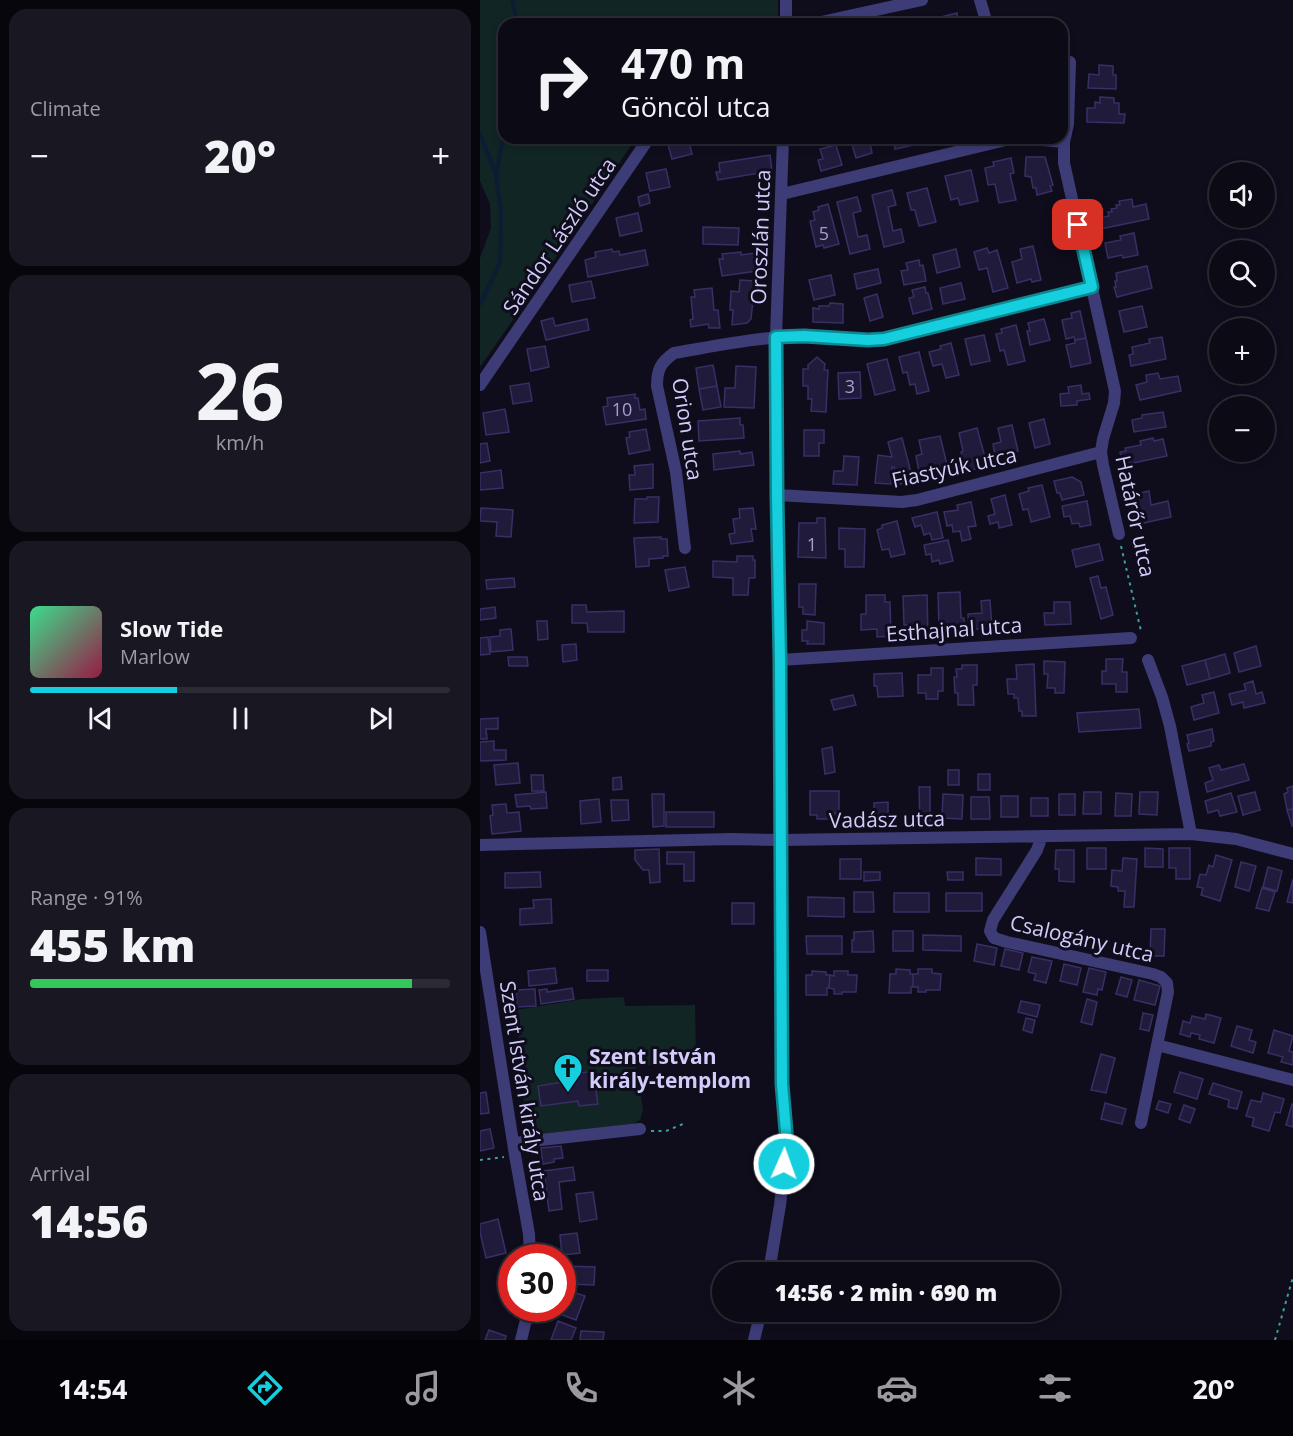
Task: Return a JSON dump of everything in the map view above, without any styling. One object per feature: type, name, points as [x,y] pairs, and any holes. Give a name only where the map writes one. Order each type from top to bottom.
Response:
[{"type":"street","points":[[786,0],[786,18]]},
{"type":"street","points":[[840,18],[922,0]]},
{"type":"street","points":[[980,0],[985,18]]},
{"type":"street","name":"Határőr utca","points":[[1068,124],[1070,62]]},
{"type":"street","name":"Sándor László utca","points":[[480,385],[645,144]]},
{"type":"street","name":"Oroszlán utca","points":[[771,1262],[787,1143],[782,1084],[776,337],[783,144]]},
{"type":"street","points":[[782,194],[989,144]]},
{"type":"street","name":"Határőr utca","points":[[1064,144],[1064,163],[1115,391],[1101,452],[1119,534]]},
{"type":"street","name":"Orion utca","points":[[685,548],[673,455],[657,386],[660,367],[674,353],[758,338],[804,336],[884,339],[1092,287]]},
{"type":"street","name":"Fiastyúk utca","points":[[777,495],[902,502],[1101,452]]},
{"type":"street","name":"Esthajnal utca","points":[[780,660],[1136,636]]},
{"type":"street","points":[[1148,660],[1170,726],[1191,834]]},
{"type":"street","name":"Vadász utca","points":[[480,845],[731,839],[1191,834],[1236,839],[1293,854]]},
{"type":"street","name":"Csalogány utca","points":[[1042,836],[1037,850],[993,920],[990,931],[994,938],[1161,977],[1167,983],[1168,992],[1141,1123]]},
{"type":"street","name":"Szent István király utca","points":[[480,932],[529,1244]]},
{"type":"street","points":[[1157,1045],[1293,1080]]},
{"type":"street","points":[[514,1149],[640,1129]]},
{"type":"street","points":[[521,1340],[526,1322]]},
{"type":"street","points":[[754,1340],[758,1322]]},
{"type":"path","name":"Határőr utca","points":[[1119,534],[1136,636]]},
{"type":"path","points":[[640,1129],[654,1132],[666,1131],[683,1124]]},
{"type":"path","points":[[480,1160],[514,1149]]},
{"type":"path","points":[[1275,1340],[1293,1277]]},
{"type":"green space","points":[[480,0],[778,0],[778,18],[498,18],[498,144],[632,144],[480,367],[480,258],[491,228],[490,204],[480,181]]},
{"type":"green space","points":[[624,997],[625,1006],[695,1005],[696,1058],[636,1067],[643,1110],[640,1120],[633,1124],[527,1137],[516,1010],[582,999]]},
{"type":"building","points":[[957,13],[958,18],[937,18]]},
{"type":"building","points":[[1099,65],[1113,66],[1113,75],[1116,75],[1116,89],[1088,88],[1089,74],[1099,75]]},
{"type":"building","points":[[1100,97],[1114,98],[1114,103],[1119,103],[1119,114],[1125,114],[1124,123],[1087,122],[1087,108],[1095,108],[1095,102],[1100,103]]},
{"type":"building","points":[[668,144],[690,144],[692,154],[672,159]]},
{"type":"building","points":[[852,144],[870,144],[872,153],[856,158]]},
{"type":"building","points":[[894,144],[914,144],[914,145],[895,149]]},
{"type":"building","points":[[836,145],[842,165],[821,171],[818,160],[823,159],[820,149]]},
{"type":"building","points":[[770,155],[772,171],[718,180],[716,172],[720,172],[719,163]]},
{"type":"building","points":[[1026,157],[1045,157],[1053,185],[1050,186],[1052,191],[1037,195],[1031,177],[1025,176]]},
{"type":"building","points":[[1011,158],[1014,173],[1010,174],[1016,200],[999,203],[995,184],[988,185],[985,168],[994,166],[993,162]]},
{"type":"building","points":[[666,169],[670,187],[650,191],[646,173]]},
{"type":"building","points":[[971,170],[978,201],[960,205],[958,198],[951,200],[945,176]]},
{"type":"building","points":[[927,188],[936,222],[919,226],[915,210],[911,210],[907,193]]},
{"type":"building","points":[[892,190],[896,205],[888,207],[893,231],[901,229],[904,242],[884,247],[872,195]]},
{"type":"building","points":[[648,194],[650,203],[640,206],[638,197]]},
{"type":"building","points":[[857,197],[861,211],[853,213],[858,237],[867,235],[870,249],[850,254],[837,202]]},
{"type":"building","points":[[1132,199],[1133,207],[1146,204],[1149,219],[1100,229],[1098,218],[1109,216],[1108,212],[1112,212],[1111,209],[1120,205],[1119,201]]},
{"type":"building","points":[[828,204],[839,244],[824,248],[823,245],[816,247],[810,221],[815,220],[813,212],[819,210],[818,207]]},
{"type":"building","points":[[638,213],[642,231],[620,236],[616,218]]},
{"type":"building","points":[[703,227],[739,228],[738,245],[703,244]]},
{"type":"building","points":[[1134,233],[1138,255],[1108,258],[1105,243],[1121,240],[1120,236]]},
{"type":"building","points":[[1033,246],[1041,280],[1032,282],[1031,279],[1017,283],[1012,262],[1022,259],[1020,249]]},
{"type":"building","points":[[987,248],[989,253],[997,250],[1008,288],[993,292],[987,268],[979,270],[974,252]]},
{"type":"building","points":[[612,249],[613,252],[619,251],[620,255],[645,250],[648,265],[588,277],[585,260],[596,257],[595,252]]},
{"type":"building","points":[[956,249],[960,267],[937,273],[933,255]]},
{"type":"building","points":[[741,252],[741,255],[755,253],[757,271],[722,276],[719,259],[723,259],[722,254]]},
{"type":"building","points":[[919,260],[920,266],[923,265],[926,281],[904,285],[901,271],[908,270],[906,263]]},
{"type":"building","points":[[1147,266],[1152,288],[1117,297],[1114,287],[1117,281],[1116,273]]},
{"type":"building","points":[[878,269],[881,283],[857,289],[854,274]]},
{"type":"building","points":[[831,275],[835,295],[814,300],[809,280]]},
{"type":"building","points":[[740,280],[755,281],[751,319],[747,323],[732,325],[731,291],[739,292]]},
{"type":"building","points":[[591,281],[595,298],[572,302],[569,285]]},
{"type":"building","points":[[961,283],[965,299],[943,304],[940,288]]},
{"type":"building","points":[[925,287],[932,309],[913,314],[909,298],[914,297],[912,290]]},
{"type":"building","points":[[712,288],[714,310],[718,310],[720,328],[709,328],[708,324],[691,327],[690,320],[693,319],[691,297],[695,297],[694,290]]},
{"type":"building","points":[[877,294],[883,317],[870,321],[864,298]]},
{"type":"building","points":[[830,303],[843,304],[843,323],[813,322],[813,308],[819,309],[819,306],[829,306]]},
{"type":"building","points":[[1142,306],[1147,327],[1124,332],[1119,311]]},
{"type":"building","points":[[1080,311],[1086,338],[1066,339],[1062,320],[1072,318],[1071,313]]},
{"type":"building","points":[[553,318],[555,326],[587,319],[589,330],[546,340],[541,321]]},
{"type":"building","points":[[1044,319],[1050,340],[1030,345],[1028,323]]},
{"type":"building","points":[[1016,325],[1025,361],[1008,365],[1004,350],[1000,351],[996,334],[1002,333],[1001,329]]},
{"type":"building","points":[[984,335],[990,361],[971,365],[965,339]]},
{"type":"building","points":[[1162,337],[1166,359],[1131,366],[1129,355],[1133,354],[1132,347],[1150,343],[1149,339]]},
{"type":"building","points":[[1086,338],[1091,363],[1071,367],[1066,345]]},
{"type":"building","points":[[951,343],[959,375],[946,378],[942,364],[933,366],[929,352]]},
{"type":"building","points":[[545,346],[549,367],[531,371],[527,349]]},
{"type":"building","points":[[919,352],[929,391],[917,394],[915,384],[910,385],[907,372],[903,373],[899,357]]},
{"type":"building","points":[[817,357],[825,364],[824,370],[828,370],[826,412],[811,411],[812,399],[808,399],[808,386],[803,386],[803,369],[808,369],[808,365]]},
{"type":"building","points":[[887,359],[895,390],[875,395],[867,364]]},
{"type":"building","points":[[713,365],[717,386],[699,389],[696,368]]},
{"type":"building","points":[[736,366],[756,367],[754,408],[724,407],[725,388],[735,388]]},
{"type":"building","points":[[860,372],[861,398],[839,399],[838,373]]},
{"type":"building","points":[[1158,373],[1160,379],[1178,376],[1181,391],[1140,400],[1136,385],[1147,382],[1146,375]]},
{"type":"building","points":[[529,383],[532,401],[513,404],[510,386]]},
{"type":"building","points":[[1081,385],[1082,394],[1089,393],[1090,399],[1077,401],[1077,405],[1061,406],[1060,394],[1069,393],[1068,387]]},
{"type":"building","points":[[717,386],[721,407],[703,410],[699,389]]},
{"type":"building","points":[[635,394],[640,410],[645,409],[646,419],[606,425],[603,407],[608,406],[607,398]]},
{"type":"building","points":[[505,409],[509,432],[486,435],[483,413]]},
{"type":"building","points":[[1163,412],[1166,427],[1134,432],[1132,420],[1142,418],[1142,415]]},
{"type":"building","points":[[740,418],[744,438],[699,441],[698,421]]},
{"type":"building","points":[[1044,419],[1050,444],[1035,448],[1029,423]]},
{"type":"building","points":[[1012,425],[1018,451],[995,456],[993,444],[1001,442],[998,428]]},
{"type":"building","points":[[977,428],[986,461],[975,464],[976,469],[966,471],[959,433]]},
{"type":"building","points":[[646,429],[650,450],[629,454],[626,438],[630,437],[629,432]]},
{"type":"building","points":[[804,430],[824,430],[824,443],[819,443],[819,456],[804,456]]},
{"type":"building","points":[[940,436],[949,473],[920,477],[916,456],[922,454],[919,440]]},
{"type":"building","points":[[902,438],[913,480],[900,484],[894,467],[892,467],[891,484],[875,483],[878,455],[892,457],[888,442]]},
{"type":"building","points":[[1153,438],[1154,441],[1163,439],[1167,456],[1123,465],[1120,452],[1126,451],[1125,448],[1141,445],[1140,441]]},
{"type":"building","points":[[487,443],[490,461],[480,463],[480,444]]},
{"type":"building","points":[[740,451],[740,454],[752,452],[754,465],[714,470],[713,454]]},
{"type":"building","points":[[844,456],[859,457],[857,485],[833,484],[834,471],[843,471]]},
{"type":"building","points":[[653,464],[653,488],[630,490],[629,475],[635,475],[634,466]]},
{"type":"building","points":[[501,470],[503,488],[480,490],[480,473]]},
{"type":"building","points":[[1072,477],[1081,482],[1084,495],[1062,500],[1060,493],[1057,493],[1054,481]]},
{"type":"building","points":[[1042,485],[1050,517],[1031,522],[1028,509],[1023,510],[1019,494],[1029,491],[1028,488]]},
{"type":"building","points":[[1149,491],[1151,505],[1168,501],[1171,517],[1139,524],[1137,515],[1133,516],[1132,495]]},
{"type":"building","points":[[1005,495],[1012,525],[999,528],[998,522],[990,524],[988,516],[995,514],[991,499]]},
{"type":"building","points":[[647,497],[659,497],[658,522],[634,523],[635,499],[647,499]]},
{"type":"building","points":[[1087,501],[1091,525],[1080,527],[1079,523],[1072,524],[1070,516],[1064,517],[1062,506]]},
{"type":"building","points":[[971,502],[976,526],[968,527],[971,539],[962,541],[960,531],[953,532],[952,525],[947,526],[944,512],[958,510],[957,505]]},
{"type":"building","points":[[481,508],[513,510],[511,537],[496,536],[497,522],[480,521]]},
{"type":"building","points":[[753,508],[756,529],[751,529],[753,541],[731,544],[729,534],[735,533],[733,519],[740,518],[739,509]]},
{"type":"building","points":[[937,512],[943,538],[932,540],[930,533],[924,535],[921,525],[915,527],[912,518]]},
{"type":"building","points":[[817,518],[825,518],[826,558],[798,557],[799,523],[817,523]]},
{"type":"building","points":[[897,521],[905,554],[891,557],[889,549],[882,550],[877,530],[882,528],[882,525]]},
{"type":"building","points":[[839,528],[865,529],[864,567],[845,567],[845,549],[839,549]]},
{"type":"building","points":[[661,537],[661,539],[667,539],[668,556],[649,559],[649,566],[636,567],[634,538]]},
{"type":"building","points":[[948,540],[953,561],[940,564],[939,560],[932,562],[931,554],[926,555],[924,545]]},
{"type":"building","points":[[1099,544],[1103,560],[1076,567],[1072,550]]},
{"type":"building","points":[[737,556],[753,556],[755,560],[755,578],[749,578],[748,595],[733,595],[733,578],[713,577],[713,561],[737,562]]},
{"type":"building","points":[[685,567],[689,587],[669,591],[665,570]]},
{"type":"building","points":[[1098,576],[1101,588],[1106,587],[1113,615],[1101,619],[1090,578]]},
{"type":"building","points":[[514,578],[515,587],[487,589],[486,580]]},
{"type":"building","points":[[799,584],[816,584],[815,615],[803,614],[803,607],[799,607]]},
{"type":"building","points":[[960,592],[961,618],[964,618],[965,631],[949,632],[949,628],[939,628],[938,593]]},
{"type":"building","points":[[866,595],[885,595],[885,602],[890,602],[891,636],[877,637],[877,629],[861,630],[861,614],[866,614]]},
{"type":"building","points":[[927,595],[928,634],[912,634],[912,625],[904,625],[903,596]]},
{"type":"building","points":[[990,600],[992,629],[969,629],[968,614],[982,613],[981,601]]},
{"type":"building","points":[[1054,602],[1070,602],[1071,624],[1045,625],[1044,613],[1054,613]]},
{"type":"building","points":[[572,605],[586,605],[587,612],[624,611],[624,632],[588,632],[587,623],[572,623]]},
{"type":"building","points":[[495,607],[496,618],[480,620],[480,609]]},
{"type":"building","points":[[537,621],[547,621],[548,639],[538,640]]},
{"type":"building","points":[[807,621],[824,623],[824,644],[807,644],[808,641],[802,641],[802,630],[807,630]]},
{"type":"building","points":[[511,629],[513,650],[491,652],[490,637],[500,636],[500,630]]},
{"type":"building","points":[[488,637],[490,654],[480,655],[480,638]]},
{"type":"building","points":[[576,644],[577,660],[563,662],[562,645]]},
{"type":"building","points":[[1256,646],[1261,666],[1239,672],[1234,653]]},
{"type":"building","points":[[1225,654],[1230,673],[1210,679],[1205,660]]},
{"type":"building","points":[[508,657],[527,657],[528,666],[509,666]]},
{"type":"building","points":[[1106,659],[1123,659],[1122,672],[1127,672],[1127,692],[1116,692],[1116,684],[1102,684],[1102,671],[1106,671]]},
{"type":"building","points":[[1205,660],[1210,679],[1187,685],[1182,666]]},
{"type":"building","points":[[1044,661],[1065,662],[1064,693],[1055,693],[1055,688],[1047,688],[1048,674],[1044,674]]},
{"type":"building","points":[[1034,664],[1036,716],[1022,716],[1022,711],[1019,711],[1018,698],[1014,698],[1014,694],[1008,694],[1007,679],[1017,679],[1016,665]]},
{"type":"building","points":[[962,665],[977,665],[977,685],[973,685],[974,705],[958,705],[954,677],[957,677],[956,669],[962,669]]},
{"type":"building","points":[[931,668],[943,668],[943,691],[938,691],[938,699],[926,699],[926,693],[918,693],[918,675],[931,675]]},
{"type":"building","points":[[902,673],[903,696],[878,697],[877,686],[874,686],[874,674]]},
{"type":"building","points":[[1253,681],[1256,694],[1262,692],[1265,703],[1244,708],[1243,702],[1232,705],[1229,694],[1246,690],[1244,684]]},
{"type":"building","points":[[1214,692],[1219,713],[1194,720],[1191,707],[1204,703],[1202,695]]},
{"type":"building","points":[[853,695],[856,705],[834,710],[831,700]]},
{"type":"building","points":[[1139,709],[1141,728],[1079,732],[1077,713]]},
{"type":"building","points":[[498,718],[498,729],[486,729],[487,739],[480,739],[480,719]]},
{"type":"building","points":[[1212,729],[1214,741],[1211,742],[1211,746],[1189,751],[1187,735]]},
{"type":"building","points":[[494,741],[494,750],[506,750],[506,760],[480,761],[480,742]]},
{"type":"building","points":[[832,747],[835,772],[825,774],[822,749]]},
{"type":"building","points":[[518,763],[520,783],[496,785],[494,765]]},
{"type":"building","points":[[1244,764],[1249,780],[1207,792],[1205,783],[1213,780],[1209,768],[1219,765],[1221,770]]},
{"type":"building","points":[[948,770],[959,770],[959,785],[948,785]]},
{"type":"building","points":[[978,774],[990,774],[990,790],[978,790]]},
{"type":"building","points":[[531,775],[543,775],[544,791],[532,791]]},
{"type":"building","points":[[621,777],[622,789],[613,790],[613,778]]},
{"type":"building","points":[[1293,786],[1293,809],[1287,810],[1284,794],[1288,792],[1287,788]]},
{"type":"building","points":[[919,787],[930,787],[930,826],[920,826]]},
{"type":"building","points":[[810,791],[839,791],[839,813],[835,813],[835,819],[817,819],[817,815],[810,815]]},
{"type":"building","points":[[546,792],[547,808],[517,807],[515,795]]},
{"type":"building","points":[[1084,792],[1101,792],[1101,814],[1083,814]]},
{"type":"building","points":[[1140,792],[1158,792],[1157,815],[1139,814]]},
{"type":"building","points":[[1255,792],[1260,810],[1243,815],[1238,796]]},
{"type":"building","points":[[1116,793],[1132,794],[1131,816],[1115,816]]},
{"type":"building","points":[[1231,793],[1237,812],[1220,816],[1218,810],[1208,813],[1205,801]]},
{"type":"building","points":[[652,794],[664,794],[664,826],[653,827]]},
{"type":"building","points":[[943,794],[963,795],[962,819],[942,818]]},
{"type":"building","points":[[1059,794],[1075,794],[1075,815],[1059,815]]},
{"type":"building","points":[[1001,796],[1018,796],[1018,817],[1001,817]]},
{"type":"building","points":[[971,797],[989,797],[990,819],[971,819]]},
{"type":"building","points":[[1031,798],[1048,798],[1048,816],[1031,816]]},
{"type":"building","points":[[599,799],[601,822],[581,824],[580,801]]},
{"type":"building","points":[[611,800],[628,800],[629,820],[612,821]]},
{"type":"building","points":[[888,802],[888,826],[868,826],[868,816],[874,816],[874,803]]},
{"type":"building","points":[[506,804],[507,813],[519,812],[521,831],[492,834],[490,816],[493,815],[492,805]]},
{"type":"building","points":[[1293,809],[1293,826],[1292,826],[1287,810]]},
{"type":"building","points":[[666,812],[714,812],[714,827],[666,827]]},
{"type":"building","points":[[1087,848],[1106,848],[1106,869],[1087,869]]},
{"type":"building","points":[[1145,848],[1163,849],[1163,867],[1145,867]]},
{"type":"building","points":[[1169,848],[1190,848],[1190,879],[1176,879],[1176,868],[1169,868]]},
{"type":"building","points":[[659,849],[660,882],[650,883],[649,870],[643,870],[635,860],[635,850]]},
{"type":"building","points":[[1056,850],[1074,850],[1074,882],[1059,881],[1059,869],[1055,869]]},
{"type":"building","points":[[667,852],[694,852],[694,881],[684,881],[684,864],[667,864]]},
{"type":"building","points":[[1216,855],[1232,860],[1220,901],[1201,895],[1203,888],[1197,887],[1200,874],[1206,875],[1209,865],[1213,867]]},
{"type":"building","points":[[976,858],[1001,859],[1001,875],[976,875]]},
{"type":"building","points":[[1123,858],[1137,859],[1134,907],[1124,907],[1125,891],[1118,891],[1118,887],[1111,886],[1112,870],[1122,871]]},
{"type":"building","points":[[840,859],[861,859],[861,879],[840,879]]},
{"type":"building","points":[[1241,862],[1256,866],[1249,891],[1235,887]]},
{"type":"building","points":[[1268,867],[1282,871],[1277,891],[1263,887]]},
{"type":"building","points":[[540,872],[541,887],[505,888],[505,873]]},
{"type":"building","points":[[864,872],[880,872],[880,880],[864,881]]},
{"type":"building","points":[[947,872],[963,872],[963,880],[948,880]]},
{"type":"building","points":[[1293,879],[1293,903],[1287,902]]},
{"type":"building","points":[[1262,888],[1275,892],[1269,911],[1256,908]]},
{"type":"building","points":[[854,892],[873,892],[874,912],[854,912]]},
{"type":"building","points":[[894,893],[929,893],[929,912],[894,912]]},
{"type":"building","points":[[946,893],[982,893],[982,911],[946,911]]},
{"type":"building","points":[[808,897],[844,898],[844,917],[808,916]]},
{"type":"building","points":[[551,899],[552,923],[520,925],[520,909],[534,908],[533,900]]},
{"type":"building","points":[[732,903],[754,903],[754,924],[732,924]]},
{"type":"building","points":[[1151,929],[1165,929],[1164,956],[1150,956]]},
{"type":"building","points":[[873,931],[874,952],[852,952],[854,932]]},
{"type":"building","points":[[893,931],[913,931],[913,951],[893,951]]},
{"type":"building","points":[[923,935],[961,936],[961,951],[923,950]]},
{"type":"building","points":[[806,936],[842,936],[842,954],[807,954]]},
{"type":"building","points":[[977,944],[997,948],[994,965],[974,961]]},
{"type":"building","points":[[1005,949],[1023,953],[1019,970],[1001,966]]},
{"type":"building","points":[[1032,957],[1052,961],[1046,983],[1034,980],[1036,974],[1028,972]]},
{"type":"building","points":[[1064,964],[1081,968],[1077,985],[1060,981]]},
{"type":"building","points":[[555,968],[557,983],[529,986],[528,971]]},
{"type":"building","points":[[1089,968],[1106,972],[1102,990],[1098,989],[1097,995],[1083,992]]},
{"type":"building","points":[[896,969],[910,970],[910,974],[913,974],[911,993],[889,993],[890,974],[896,974]]},
{"type":"building","points":[[918,969],[932,969],[932,973],[941,974],[940,990],[918,992],[918,987],[913,987],[913,974],[918,974]]},
{"type":"building","points":[[587,970],[608,970],[608,981],[587,981]]},
{"type":"building","points":[[812,971],[826,972],[826,975],[830,975],[827,995],[806,995],[806,975],[812,975]]},
{"type":"building","points":[[834,971],[848,971],[848,975],[857,975],[856,992],[834,994],[834,989],[829,988],[830,975],[834,976]]},
{"type":"building","points":[[1121,977],[1132,980],[1127,997],[1116,994]]},
{"type":"building","points":[[1139,980],[1160,986],[1155,1005],[1134,1000]]},
{"type":"building","points":[[572,988],[574,999],[541,1004],[539,990],[547,989],[547,992]]},
{"type":"building","points":[[535,989],[536,1006],[517,1007],[516,990]]},
{"type":"building","points":[[1087,999],[1097,1002],[1092,1025],[1081,1022]]},
{"type":"building","points":[[1021,1001],[1040,1005],[1037,1017],[1018,1012]]},
{"type":"building","points":[[1143,1013],[1153,1015],[1149,1031],[1140,1029]]},
{"type":"building","points":[[1206,1014],[1221,1018],[1214,1043],[1199,1039],[1200,1035],[1191,1033],[1190,1037],[1180,1034],[1183,1021],[1190,1023],[1192,1016],[1205,1019]]},
{"type":"building","points":[[1026,1018],[1035,1020],[1032,1033],[1023,1030]]},
{"type":"building","points":[[1237,1026],[1252,1030],[1249,1040],[1256,1042],[1253,1053],[1231,1046]]},
{"type":"building","points":[[1274,1030],[1293,1036],[1289,1051],[1293,1052],[1293,1065],[1281,1062],[1283,1057],[1268,1053]]},
{"type":"building","points":[[1101,1054],[1115,1058],[1106,1093],[1091,1090]]},
{"type":"building","name":"Szent István király-templom","points":[[593,1071],[598,1104],[579,1106],[578,1101],[541,1106],[538,1086],[575,1080],[574,1074]]},
{"type":"building","points":[[1180,1072],[1203,1079],[1197,1099],[1174,1092]]},
{"type":"building","points":[[1213,1083],[1242,1092],[1237,1109],[1228,1107],[1229,1100],[1209,1094]]},
{"type":"building","points":[[486,1092],[489,1113],[480,1114],[480,1093]]},
{"type":"building","points":[[1263,1093],[1284,1099],[1280,1113],[1275,1112],[1269,1131],[1252,1126],[1254,1118],[1246,1116],[1251,1100],[1261,1102]]},
{"type":"building","points":[[1159,1101],[1171,1104],[1168,1113],[1156,1109]]},
{"type":"building","points":[[1105,1103],[1126,1109],[1122,1124],[1101,1119]]},
{"type":"building","points":[[1293,1104],[1293,1127],[1286,1125]]},
{"type":"building","points":[[1184,1105],[1195,1109],[1190,1123],[1179,1119]]},
{"type":"building","points":[[490,1129],[494,1148],[480,1151],[480,1131]]},
{"type":"building","points":[[561,1146],[563,1158],[543,1164],[541,1148]]},
{"type":"building","points":[[573,1167],[575,1180],[559,1182],[562,1209],[549,1211],[544,1171]]},
{"type":"building","points":[[593,1192],[597,1219],[580,1222],[576,1194]]},
{"type":"building","points":[[498,1219],[504,1244],[498,1244],[498,1255],[486,1258],[480,1224]]},
{"type":"building","points":[[577,1233],[580,1253],[576,1253],[576,1244],[561,1244],[560,1235]]},
{"type":"building","points":[[576,1266],[595,1267],[594,1285],[576,1284]]},
{"type":"building","points":[[576,1293],[585,1296],[576,1320]]},
{"type":"building","points":[[558,1322],[576,1328],[571,1340],[551,1340]]},
{"type":"building","points":[[489,1330],[506,1336],[505,1340],[485,1340]]},
{"type":"building","points":[[581,1331],[604,1332],[603,1340],[580,1340]]},
{"type":"waterway","points":[[512,0],[515,18]]},
{"type":"waterway","points":[[480,134],[496,175],[501,211],[500,263],[480,304]]},
{"type":"waterway","points":[[497,172],[502,144]]},
{"type":"place","name":"Szent István király-templom","points":[[568,1094]]},
{"type":"route","points":[[784,1164],[787,1143],[782,1084],[776,337],[884,339],[1092,287],[1078,225]]}]
